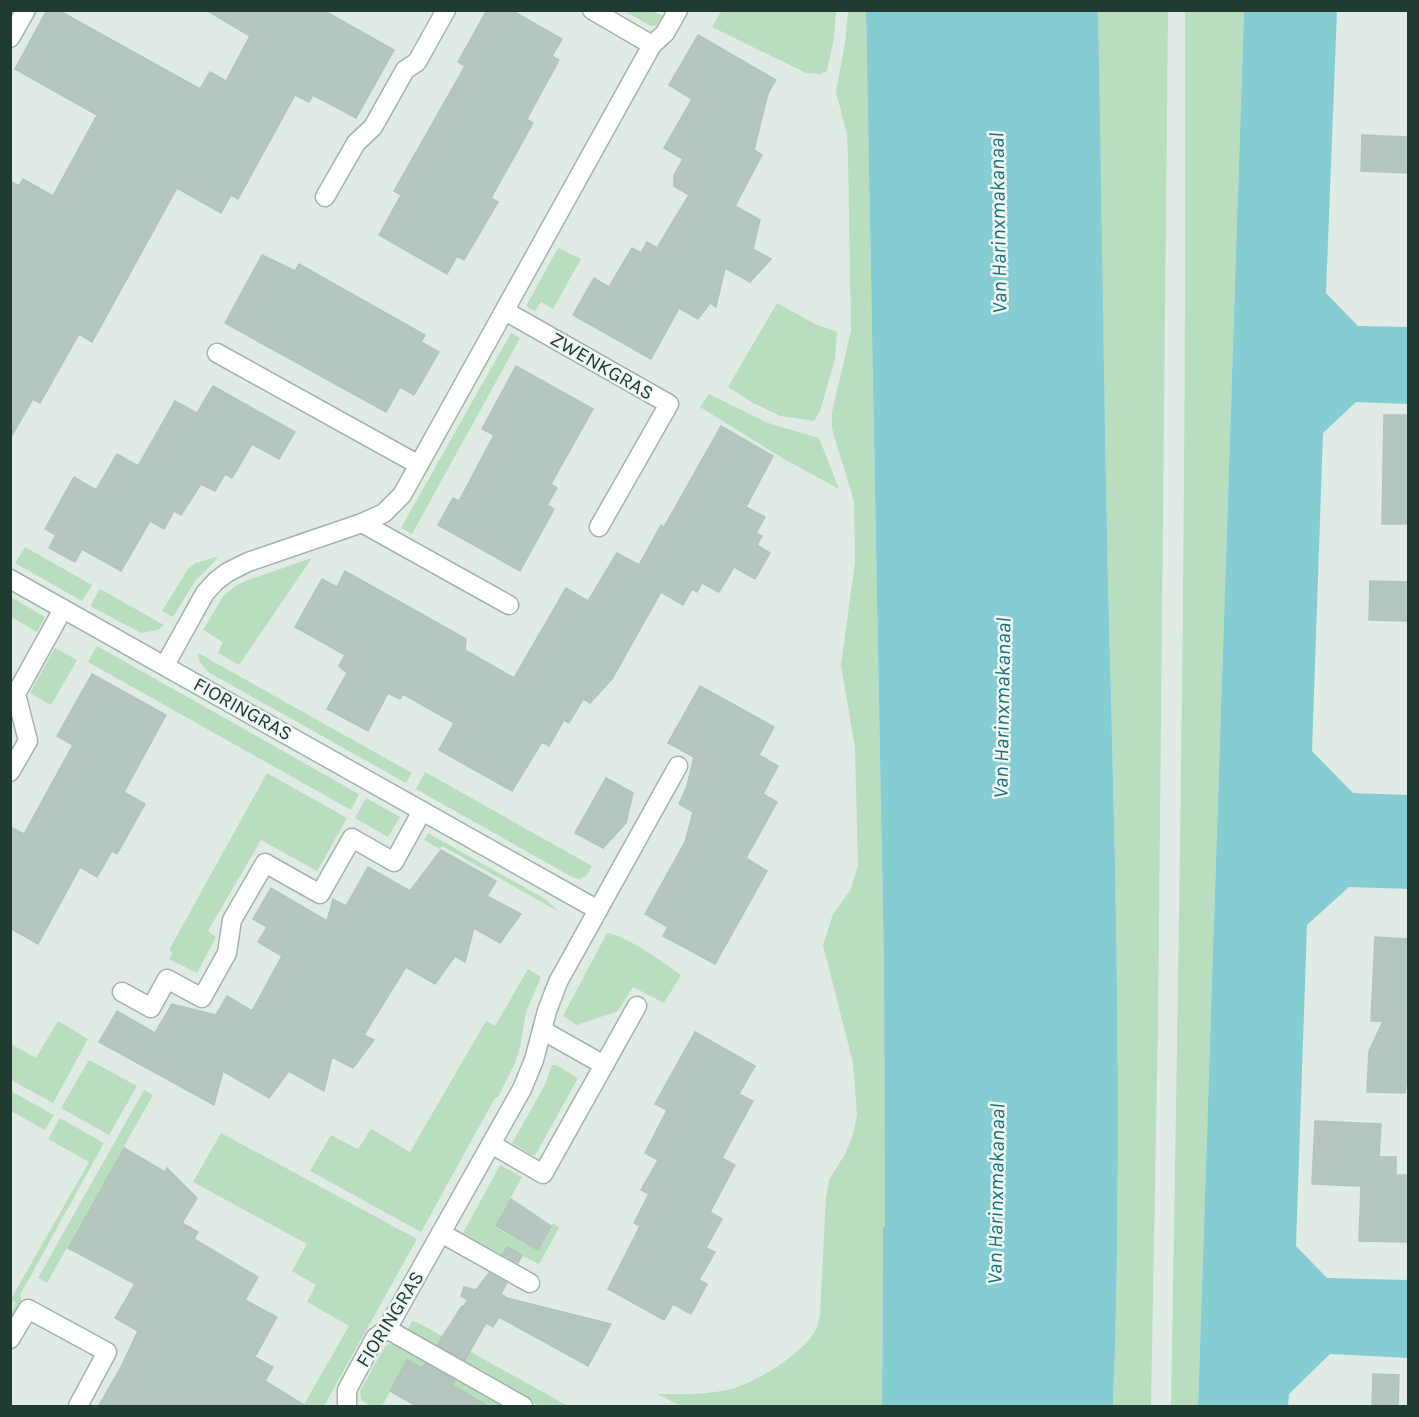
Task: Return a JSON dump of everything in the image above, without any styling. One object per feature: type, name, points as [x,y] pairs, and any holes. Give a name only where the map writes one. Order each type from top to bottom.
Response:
[{"type":"street","points":[[10,38],[26,10]]},
{"type":"street","points":[[325,197],[356,143],[373,127],[405,70],[417,62],[446,10]]},
{"type":"street","points":[[592,10],[652,45]]},
{"type":"street","points":[[165,665],[205,593],[228,572],[248,562],[362,523],[384,513],[402,495],[652,45],[665,33],[678,10]]},
{"type":"street","name":"ZWENKGRAS","points":[[505,311],[669,404],[599,527]]},
{"type":"street","points":[[217,352],[419,465]]},
{"type":"street","points":[[362,523],[509,605]]},
{"type":"street","name":"FIORINGRAS","points":[[10,579],[598,910]]},
{"type":"street","points":[[10,772],[28,741],[16,694],[63,609]]},
{"type":"street","name":"FIORINGRAS","points":[[346,1407],[347,1389],[375,1338],[387,1329],[522,1089],[534,1060],[546,1011],[558,982],[678,766]]},
{"type":"street","points":[[122,992],[151,1008],[167,979],[202,998],[227,953],[232,920],[265,862],[320,894],[352,838],[394,862],[422,811]]},
{"type":"street","points":[[491,1144],[543,1174],[637,1006]]},
{"type":"street","points":[[542,1030],[604,1065]]},
{"type":"street","points":[[441,1233],[530,1283]]},
{"type":"street","points":[[10,1340],[27,1309],[107,1352],[78,1407]]},
{"type":"street","points":[[387,1329],[523,1407]]},
{"type":"green space","points":[[624,11],[652,11],[663,16],[657,25],[651,26]]},
{"type":"green space","points":[[721,11],[836,11],[834,38],[827,71],[820,74],[806,73],[712,27]]},
{"type":"green space","points":[[848,11],[866,11],[884,971],[885,1227],[883,1228],[882,1406],[681,1406],[657,1394],[694,1394],[741,1386],[764,1375],[786,1360],[797,1352],[814,1333],[820,1314],[829,1180],[845,1154],[853,1135],[857,1115],[853,1063],[823,945],[833,914],[851,889],[858,865],[855,748],[841,665],[855,562],[854,501],[832,428],[832,412],[851,331],[847,134],[836,92]]},
{"type":"green space","points":[[1098,11],[1168,11],[1158,1023],[1151,1406],[1113,1406],[1118,1210],[1117,1014]]},
{"type":"green space","points":[[1185,11],[1244,11],[1198,1406],[1171,1406],[1184,534]]},
{"type":"green space","points":[[558,248],[581,259],[553,309],[541,302],[535,311],[526,306]]},
{"type":"green space","points":[[777,303],[815,324],[837,332],[835,359],[820,411],[814,421],[780,416],[728,387]]},
{"type":"green space","points":[[511,333],[520,338],[412,534],[401,528]]},
{"type":"green space","points":[[709,394],[768,423],[819,438],[839,489],[784,459],[700,407]]},
{"type":"green space","points":[[25,547],[92,585],[82,601],[15,563]]},
{"type":"green space","points":[[216,557],[217,559],[195,581],[173,617],[162,611],[188,569],[196,563]]},
{"type":"green space","points":[[312,558],[239,665],[218,653],[223,642],[203,630],[224,595],[245,581]]},
{"type":"green space","points":[[100,589],[164,625],[158,630],[141,633],[90,606]]},
{"type":"green space","points":[[11,597],[45,617],[37,632],[11,617]]},
{"type":"green space","points":[[97,646],[359,794],[351,810],[88,662]]},
{"type":"green space","points":[[55,648],[77,660],[51,705],[30,693]]},
{"type":"green space","points":[[198,653],[412,773],[406,783],[208,672],[199,661]]},
{"type":"green space","points":[[425,772],[592,866],[586,876],[579,879],[572,877],[416,789]]},
{"type":"green space","points":[[267,773],[347,818],[317,871],[261,840],[208,931],[216,937],[197,973],[169,959],[173,953],[169,950]]},
{"type":"green space","points":[[366,798],[400,817],[388,837],[355,818]]},
{"type":"green space","points":[[428,833],[547,900],[559,912],[442,846],[440,849],[424,840]]},
{"type":"green space","points":[[607,933],[634,944],[681,975],[664,1003],[633,987],[618,1011],[577,1025],[563,1016]]},
{"type":"green space","points":[[528,969],[541,977],[526,1012],[515,1063],[421,1232],[310,1171],[331,1135],[358,1149],[371,1129],[410,1152],[486,1021],[495,1026]]},
{"type":"green space","points":[[58,1021],[88,1039],[53,1103],[11,1080],[11,1044],[36,1058]]},
{"type":"green space","points":[[89,1060],[137,1086],[109,1135],[61,1108]]},
{"type":"green space","points":[[552,1065],[578,1078],[536,1154],[532,1155],[512,1143],[545,1085]]},
{"type":"green space","points":[[144,1090],[153,1095],[47,1283],[38,1278]]},
{"type":"green space","points":[[11,1091],[54,1115],[45,1130],[11,1111]]},
{"type":"green space","points":[[60,1118],[104,1143],[20,1295],[23,1307],[11,1329],[11,1313],[16,1303],[11,1299],[89,1162],[48,1139]]},
{"type":"green space","points":[[221,1133],[417,1239],[324,1406],[303,1406],[349,1326],[307,1302],[316,1285],[292,1271],[307,1244],[193,1182]]},
{"type":"green space","points":[[500,1165],[522,1177],[495,1227],[537,1250],[553,1223],[559,1228],[539,1264],[509,1249],[504,1256],[463,1233]]},
{"type":"green space","points":[[412,1321],[568,1406],[539,1406],[407,1331]]},
{"type":"green space","points":[[394,1343],[506,1406],[490,1406],[408,1360],[382,1406],[370,1406],[361,1400],[360,1391],[384,1348]]},
{"type":"water","name":"Van Harinxmakanaal","points":[[866,11],[1098,11],[1117,1014],[1118,1210],[1113,1406],[882,1406],[883,1227],[885,1227],[884,971]]},
{"type":"water","points":[[1244,11],[1337,11],[1326,293],[1358,326],[1408,327],[1408,404],[1356,402],[1323,433],[1312,751],[1353,793],[1408,795],[1408,889],[1349,887],[1307,925],[1296,1246],[1327,1278],[1408,1280],[1408,1358],[1330,1354],[1289,1394],[1288,1406],[1198,1406]]},
{"type":"building","points":[[47,10],[58,10],[200,89],[210,72],[226,81],[250,36],[206,10],[323,10],[394,50],[356,118],[313,95],[309,102],[295,95],[238,199],[231,195],[221,213],[177,188],[92,342],[79,334],[40,403],[33,399],[10,439],[10,181],[19,186],[23,179],[53,196],[97,115],[15,69]]},
{"type":"building","points":[[487,10],[511,10],[562,39],[552,56],[559,60],[527,119],[533,123],[491,198],[498,202],[464,260],[457,256],[447,274],[379,235],[401,195],[394,191],[465,66],[458,62]]},
{"type":"building","points":[[698,35],[776,80],[768,93],[754,150],[762,155],[735,206],[760,220],[753,249],[771,259],[750,282],[725,268],[716,307],[710,303],[698,319],[679,308],[651,359],[573,315],[594,278],[609,287],[632,248],[641,253],[647,242],[657,248],[689,195],[674,186],[674,175],[683,159],[664,148],[692,99],[669,85]]},
{"type":"building","points":[[1362,135],[1408,137],[1408,173],[1361,171]]},
{"type":"building","points":[[262,255],[295,271],[299,264],[425,335],[421,342],[439,352],[414,395],[400,387],[386,412],[225,323]]},
{"type":"building","points":[[516,366],[593,409],[551,484],[557,488],[547,505],[554,509],[520,571],[438,525],[453,498],[459,501],[494,435],[482,429]]},
{"type":"building","points":[[213,386],[295,432],[279,459],[252,444],[232,478],[225,474],[215,491],[201,484],[181,515],[174,511],[164,529],[150,521],[121,571],[82,549],[75,562],[49,548],[56,535],[45,529],[74,477],[96,490],[117,454],[138,466],[175,401],[197,413]]},
{"type":"building","points":[[1384,415],[1408,415],[1408,524],[1382,524]]},
{"type":"building","points":[[721,426],[773,456],[746,507],[765,517],[756,533],[762,536],[757,545],[770,553],[755,579],[734,567],[719,592],[702,583],[697,592],[692,589],[683,605],[661,592],[612,679],[590,703],[583,699],[569,723],[564,720],[549,746],[542,742],[512,791],[439,750],[454,723],[403,694],[400,699],[388,693],[368,731],[327,709],[347,673],[339,666],[345,655],[295,627],[322,579],[337,587],[345,571],[466,639],[465,650],[514,678],[566,588],[588,601],[617,553],[639,565],[661,525],[664,527]]},
{"type":"building","points":[[1370,581],[1408,582],[1408,621],[1369,620]]},
{"type":"building","points":[[92,674],[166,715],[124,792],[145,804],[117,854],[112,851],[97,877],[80,867],[38,944],[10,928],[10,827],[24,834],[73,745],[57,736]]},
{"type":"building","points":[[700,686],[774,727],[759,755],[778,766],[763,794],[777,802],[746,858],[767,871],[715,964],[663,936],[668,927],[645,914],[685,842],[693,812],[679,804],[687,786],[694,757],[668,743]]},
{"type":"building","points":[[606,778],[633,793],[626,823],[603,848],[575,833]]},
{"type":"building","points":[[441,850],[496,881],[487,896],[521,914],[500,943],[474,928],[465,962],[455,956],[435,984],[406,967],[364,1035],[374,1040],[353,1068],[332,1057],[324,1091],[289,1071],[269,1098],[223,1071],[214,1105],[99,1042],[117,1011],[155,1033],[172,1004],[216,1015],[227,996],[252,1011],[282,956],[258,942],[267,927],[253,919],[271,888],[327,921],[333,899],[346,906],[368,867],[410,891]]},
{"type":"building","points":[[1375,937],[1408,939],[1408,1085],[1406,1085],[1405,1093],[1367,1092],[1369,1051],[1383,1021],[1371,1021]]},
{"type":"building","points":[[695,1032],[755,1066],[739,1094],[753,1101],[722,1158],[735,1165],[710,1212],[722,1219],[706,1248],[715,1252],[699,1280],[707,1284],[691,1314],[673,1304],[664,1320],[608,1289],[640,1226],[634,1223],[649,1194],[641,1190],[658,1160],[645,1153],[667,1110],[655,1104]]},
{"type":"building","points":[[1315,1121],[1381,1124],[1379,1157],[1396,1157],[1396,1175],[1408,1175],[1408,1242],[1359,1241],[1361,1186],[1312,1184]]},
{"type":"building","points":[[124,1148],[165,1172],[167,1168],[197,1198],[182,1223],[198,1232],[194,1239],[258,1277],[245,1300],[277,1317],[255,1357],[273,1367],[265,1381],[307,1407],[98,1407],[119,1371],[138,1331],[115,1318],[135,1284],[68,1248]]},
{"type":"building","points":[[511,1199],[551,1226],[538,1250],[496,1226]]},
{"type":"building","points":[[508,1247],[522,1256],[518,1263],[502,1254]]},
{"type":"building","points":[[489,1273],[507,1283],[501,1294],[507,1298],[611,1324],[588,1366],[499,1317],[493,1327],[486,1323],[465,1360],[437,1345],[468,1300],[461,1296],[464,1287],[476,1290]]},
{"type":"building","points":[[407,1360],[422,1368],[425,1364],[455,1380],[452,1385],[490,1407],[418,1407],[390,1391]]},
{"type":"building","points":[[1373,1374],[1399,1375],[1398,1407],[1372,1407]]}]
